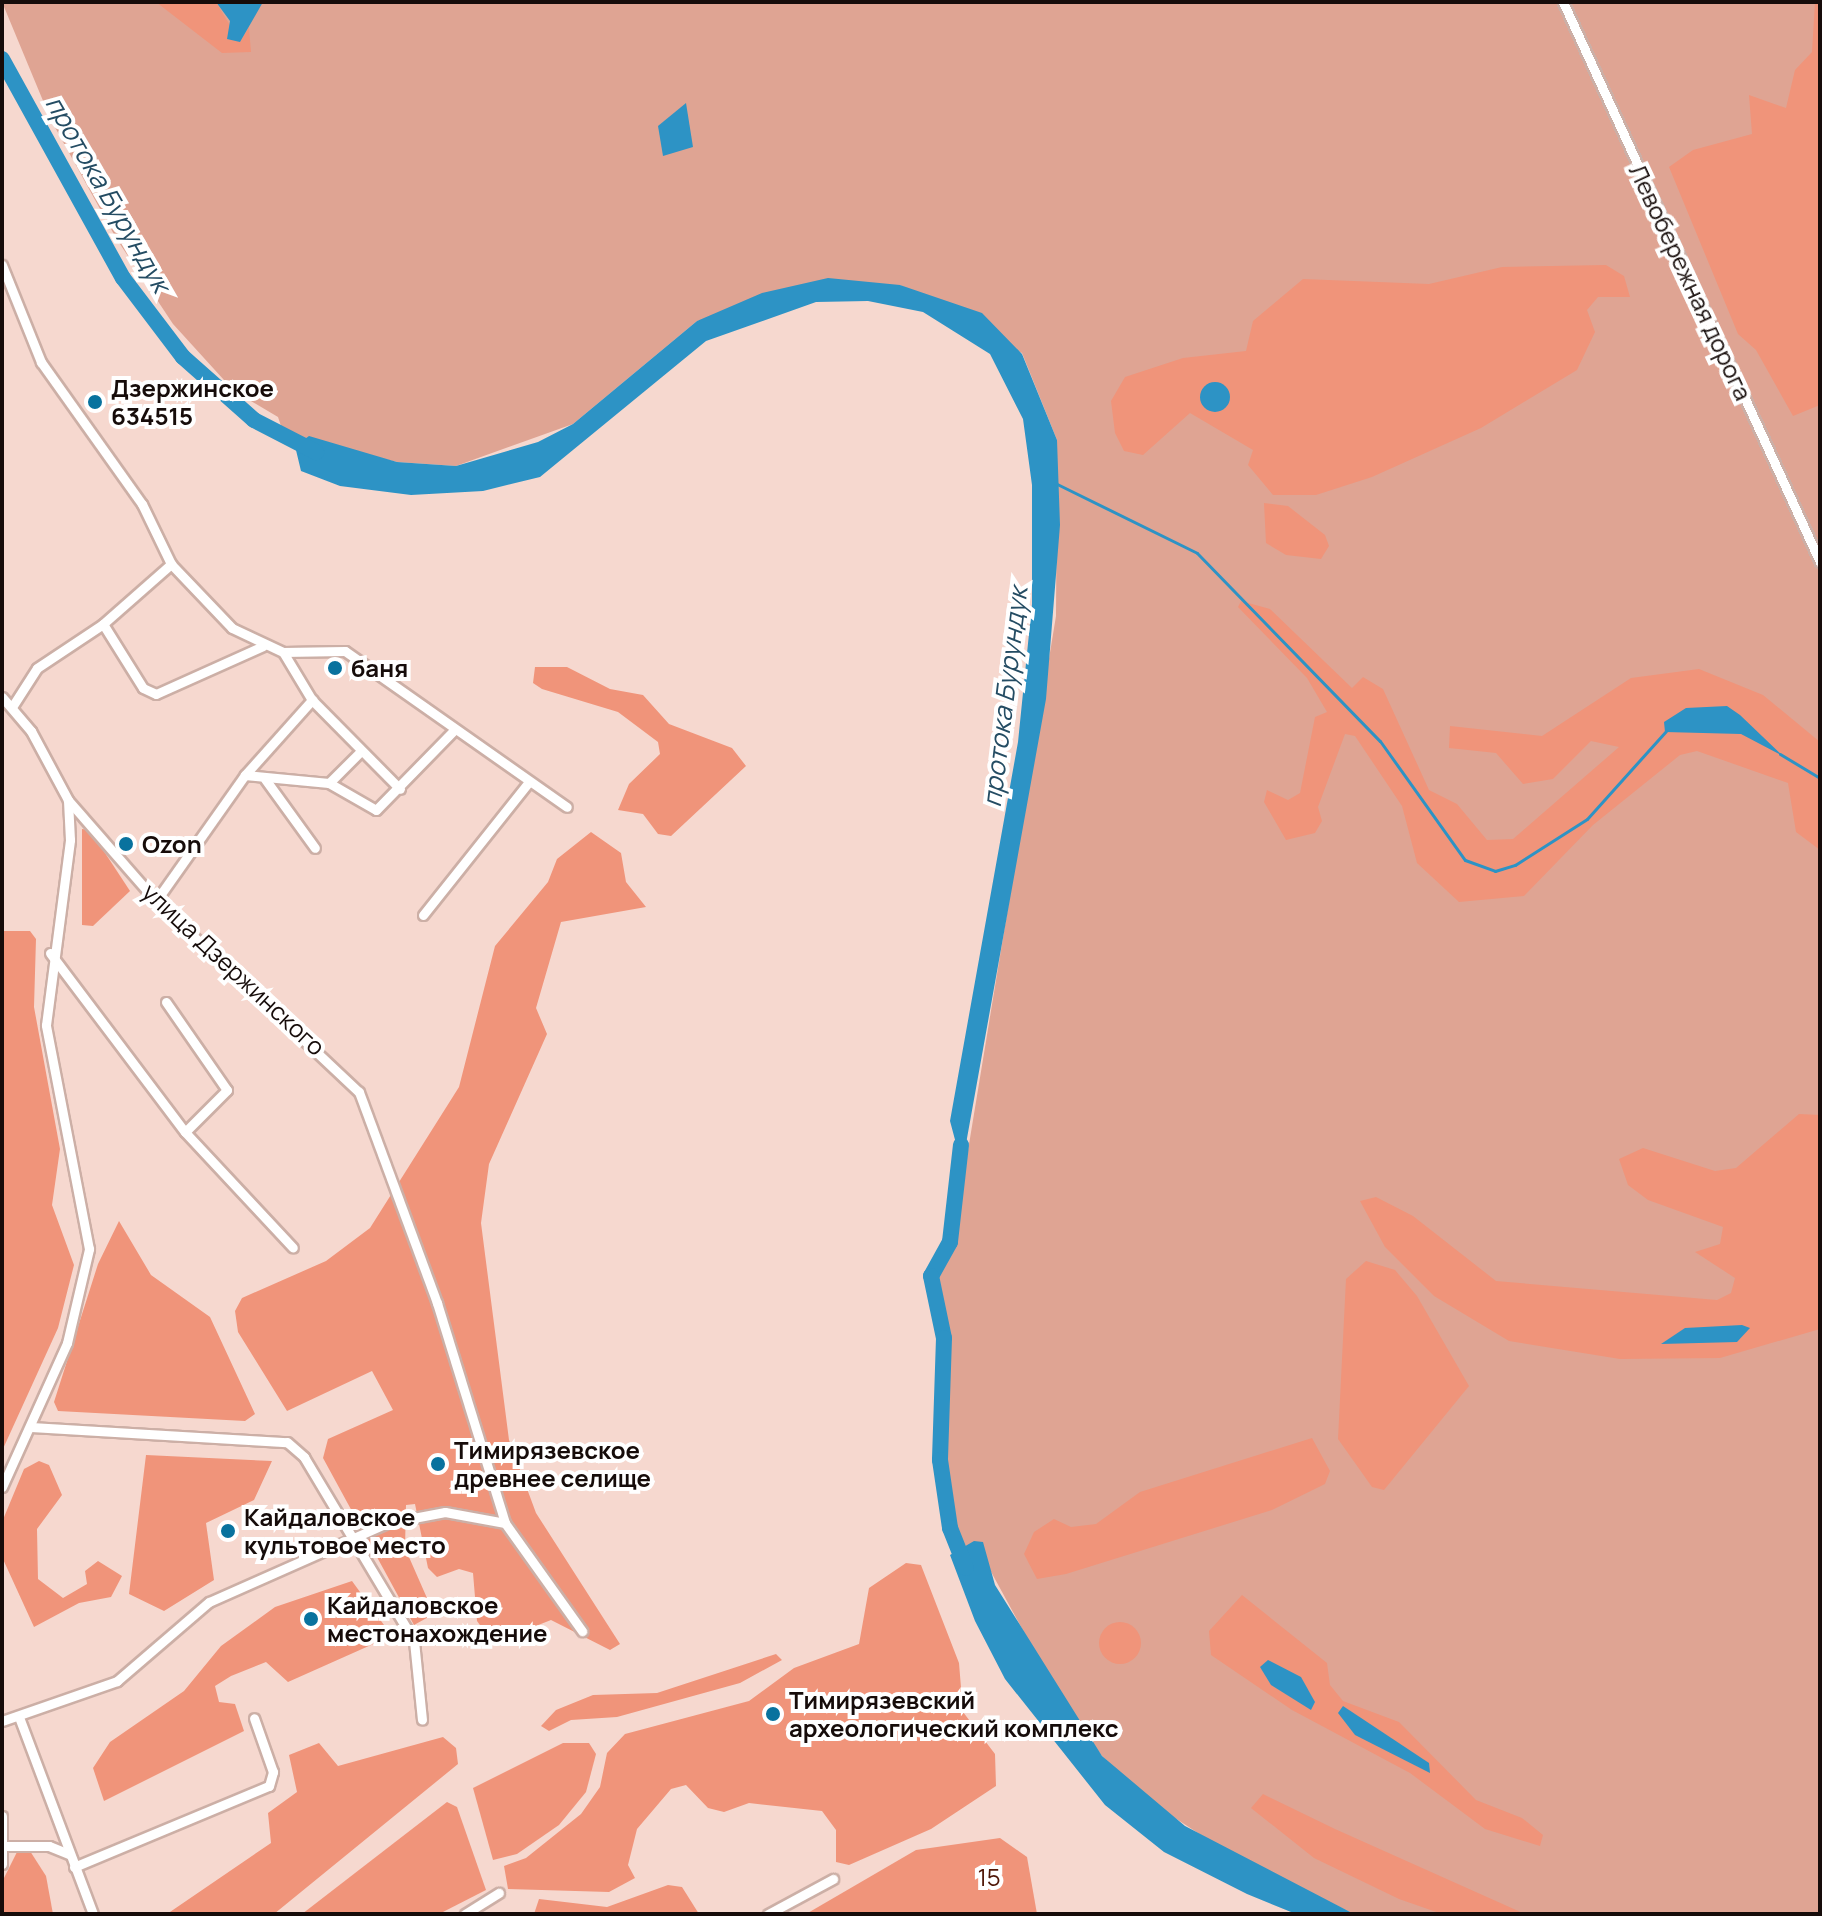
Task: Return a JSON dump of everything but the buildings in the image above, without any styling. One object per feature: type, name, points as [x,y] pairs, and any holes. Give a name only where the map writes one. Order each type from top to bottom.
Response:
[{"type":"street","name":"Левобережная дорога","points":[[1563,2],[1820,562]]},
{"type":"street","points":[[2,265],[41,362],[142,504],[171,564],[232,628],[263,646],[283,652],[345,651],[405,688],[453,731],[567,807]]},
{"type":"street","points":[[12,707],[37,668],[103,624],[171,564]]},
{"type":"street","points":[[103,624],[143,688],[156,694],[263,646]]},
{"type":"street","points":[[283,652],[312,700],[350,732],[360,752],[400,789]]},
{"type":"street","name":"улица Дзержинского","points":[[2,697],[12,707],[68,800],[156,901],[348,1077],[389,1175],[505,1523],[582,1631]]},
{"type":"street","points":[[156,901],[245,775],[312,700]]},
{"type":"street","points":[[245,775],[329,783],[376,810],[400,789],[453,731]]},
{"type":"street","points":[[329,783],[360,752]]},
{"type":"street","points":[[265,779],[315,848]]},
{"type":"street","points":[[423,915],[528,783]]},
{"type":"street","points":[[2,1487],[31,1427],[75,1320],[89,1249],[46,1025],[50,953],[66,880],[68,800]]},
{"type":"street","points":[[50,953],[185,1132],[293,1248]]},
{"type":"street","points":[[166,1002],[227,1090],[185,1132]]},
{"type":"street","points":[[31,1427],[287,1442],[304,1457],[349,1542],[414,1641],[422,1720]]},
{"type":"street","points":[[2,1721],[125,1677],[200,1608],[349,1542],[421,1514],[465,1513],[505,1523]]},
{"type":"street","points":[[19,1717],[93,1914]]},
{"type":"street","points":[[74,1867],[269,1786],[273,1772],[254,1718]]},
{"type":"street","points":[[2,1816],[5,1846],[2,1864]]},
{"type":"street","points":[[5,1846],[49,1846],[69,1854]]},
{"type":"street","points":[[768,1914],[833,1879]]},
{"type":"street","points":[[465,1914],[499,1893]]},
{"type":"shaded area","points":[[2,2],[1820,2],[1820,1914],[1354,1914],[1227,1852],[1149,1801],[1102,1756],[1062,1702],[983,1557],[958,1550],[940,1460],[944,1338],[931,1276],[950,1242],[959,1205],[1056,616],[1057,440],[1022,353],[900,285],[697,321],[573,424],[456,466],[397,462],[284,435],[278,417],[234,391],[173,324],[116,238],[51,120]]},
{"type":"green space","points":[[156,2],[216,2],[240,42],[249,27],[251,52],[222,53]]},
{"type":"green space","points":[[1815,2],[1820,2],[1820,405],[1793,416],[1756,350],[1738,334],[1669,167],[1693,150],[1752,134],[1749,95],[1786,108],[1795,70],[1812,52]]},
{"type":"green space","points":[[1606,265],[1624,276],[1630,297],[1598,297],[1587,310],[1595,332],[1577,370],[1481,428],[1372,477],[1316,495],[1273,495],[1248,465],[1253,450],[1190,413],[1143,455],[1124,451],[1115,433],[1111,401],[1125,377],[1183,358],[1246,351],[1253,321],[1303,279],[1429,284],[1502,267]]},
{"type":"green space","points":[[1264,503],[1288,506],[1325,535],[1329,546],[1321,559],[1286,555],[1266,543]]},
{"type":"green space","points":[[1241,601],[1270,609],[1352,688],[1363,677],[1383,689],[1429,790],[1457,804],[1487,840],[1513,839],[1619,747],[1591,741],[1553,779],[1523,784],[1496,753],[1449,748],[1450,726],[1542,736],[1631,678],[1699,669],[1763,695],[1820,742],[1820,850],[1796,832],[1788,783],[1697,751],[1680,755],[1593,825],[1524,896],[1459,902],[1417,863],[1402,806],[1355,736],[1345,734],[1318,807],[1322,821],[1315,833],[1286,840],[1264,802],[1267,790],[1288,800],[1300,793],[1315,717],[1327,712],[1307,678],[1238,607]]},
{"type":"green space","points":[[535,667],[567,667],[610,689],[643,695],[669,724],[732,748],[746,766],[671,836],[658,834],[643,814],[618,810],[629,784],[660,754],[658,742],[618,712],[542,689],[533,683]]},
{"type":"green space","points":[[82,829],[90,830],[130,891],[93,926],[82,925]]},
{"type":"green space","points":[[591,832],[621,853],[626,882],[646,907],[561,922],[536,1008],[547,1034],[489,1164],[481,1223],[509,1440],[536,1513],[620,1644],[610,1650],[551,1620],[493,1643],[477,1621],[473,1573],[459,1569],[437,1577],[428,1568],[415,1504],[406,1505],[405,1548],[434,1614],[414,1625],[323,1458],[328,1439],[393,1410],[372,1371],[287,1411],[238,1332],[235,1311],[242,1298],[326,1261],[370,1228],[459,1087],[495,946],[548,882],[557,859]]},
{"type":"green space","points":[[2,931],[30,931],[36,939],[34,1007],[60,1149],[52,1205],[74,1265],[58,1328],[2,1451]]},
{"type":"green space","points":[[1799,1114],[1820,1115],[1820,1329],[1720,1358],[1620,1359],[1509,1341],[1434,1296],[1385,1247],[1360,1201],[1376,1197],[1413,1216],[1496,1281],[1717,1300],[1731,1293],[1735,1278],[1695,1252],[1720,1244],[1723,1227],[1648,1200],[1628,1185],[1619,1159],[1643,1148],[1715,1171],[1736,1168]]},
{"type":"green space","points":[[119,1221],[151,1275],[210,1317],[255,1414],[245,1421],[58,1411],[54,1402],[98,1264]]},
{"type":"green space","points":[[1366,1261],[1395,1270],[1417,1296],[1469,1386],[1384,1490],[1372,1487],[1338,1439],[1346,1279]]},
{"type":"green space","points":[[1312,1438],[1330,1471],[1325,1484],[1272,1510],[1066,1574],[1037,1579],[1024,1554],[1034,1532],[1054,1519],[1071,1527],[1096,1524],[1140,1492]]},
{"type":"green space","points":[[146,1455],[272,1461],[254,1500],[206,1523],[214,1580],[164,1611],[129,1594]]},
{"type":"green space","points":[[39,1461],[49,1465],[62,1495],[37,1529],[38,1579],[63,1598],[87,1584],[85,1571],[98,1561],[122,1576],[111,1597],[79,1603],[34,1627],[2,1557],[2,1522],[24,1469]]},
{"type":"green space","points":[[906,1563],[921,1565],[959,1663],[963,1712],[995,1754],[996,1786],[931,1829],[849,1865],[836,1862],[836,1830],[822,1811],[749,1803],[724,1812],[708,1808],[686,1785],[671,1789],[637,1829],[628,1865],[635,1878],[609,1892],[508,1889],[504,1866],[526,1858],[581,1814],[600,1787],[607,1753],[625,1734],[749,1701],[794,1668],[859,1644],[869,1588]]},
{"type":"green space","points":[[352,1581],[384,1625],[380,1641],[288,1682],[266,1662],[231,1676],[215,1686],[219,1702],[235,1704],[244,1731],[104,1801],[93,1768],[110,1742],[184,1691],[221,1646],[275,1607]]},
{"type":"green space","points":[[1242,1595],[1327,1663],[1330,1685],[1343,1701],[1399,1722],[1476,1800],[1522,1818],[1543,1835],[1540,1846],[1485,1829],[1410,1773],[1292,1710],[1211,1655],[1209,1631]]},
{"type":"green space","points":[[1120,1622],[1135,1628],[1141,1643],[1135,1658],[1120,1664],[1105,1658],[1099,1643],[1105,1628]]},
{"type":"green space","points":[[776,1654],[782,1660],[740,1683],[617,1717],[571,1720],[549,1731],[541,1726],[556,1710],[593,1695],[657,1693]]},
{"type":"green space","points":[[443,1737],[456,1748],[458,1764],[274,1914],[167,1914],[271,1843],[268,1813],[297,1792],[289,1755],[319,1743],[338,1766]]},
{"type":"green space","points":[[563,1743],[589,1743],[596,1754],[586,1792],[559,1825],[517,1854],[493,1860],[473,1788]]},
{"type":"green space","points":[[1263,1794],[1525,1914],[1442,1914],[1399,1899],[1314,1858],[1251,1808]]},
{"type":"green space","points":[[447,1802],[457,1807],[486,1890],[439,1914],[302,1914]]},
{"type":"green space","name":"15","points":[[1000,1838],[1027,1857],[1037,1914],[806,1914],[916,1850]]},
{"type":"green space","points":[[30,1851],[46,1876],[53,1914],[2,1914],[2,1882],[17,1852]]},
{"type":"green space","points":[[668,1885],[682,1887],[699,1914],[534,1914],[539,1899],[607,1907]]},
{"type":"water","points":[[216,2],[263,2],[240,42],[227,39],[230,21]]},
{"type":"water","points":[[686,103],[693,147],[663,156],[658,126]]},
{"type":"water","points":[[828,278],[900,285],[982,313],[1022,354],[1057,440],[1060,525],[1046,699],[962,1166],[950,1121],[1018,742],[1032,604],[1032,485],[1023,419],[990,354],[923,312],[868,301],[816,302],[706,341],[540,477],[483,491],[411,495],[340,486],[301,471],[295,446],[309,436],[397,462],[456,466],[538,442],[573,424],[697,321],[762,293]]},
{"type":"water","points":[[1215,382],[1226,386],[1230,397],[1226,408],[1215,412],[1204,408],[1200,397],[1204,386]]},
{"type":"water","points":[[1727,706],[1783,756],[1741,734],[1665,732],[1664,722],[1686,708]]},
{"type":"water","points":[[1742,1325],[1750,1328],[1737,1342],[1661,1344],[1685,1328]]},
{"type":"water","points":[[974,1541],[983,1542],[995,1585],[1102,1756],[1185,1826],[1354,1914],[1296,1914],[1247,1894],[1164,1852],[1105,1805],[1005,1679],[975,1621],[950,1555]]},
{"type":"water","points":[[1268,1660],[1301,1677],[1315,1702],[1311,1710],[1271,1685],[1260,1667]]},
{"type":"water","points":[[1343,1706],[1429,1763],[1430,1773],[1355,1735],[1338,1713]]},
{"type":"waterway","name":"протока Бурундук","points":[[2,59],[123,278],[183,357],[254,420],[316,452]]},
{"type":"waterway","points":[[1055,483],[1197,553],[1380,741],[1465,860],[1495,871],[1515,865],[1587,819],[1666,731]]},
{"type":"waterway","points":[[1780,754],[1820,778]]},
{"type":"waterway","name":"протока Бурундук","points":[[961,1145],[950,1242],[931,1276],[944,1338],[940,1460],[950,1528],[966,1568]]},
{"type":"place","name":"Дзержинское 634515","points":[[95,402]]},
{"type":"place","name":"баня","points":[[335,668]]},
{"type":"place","name":"Ozon","points":[[126,844]]},
{"type":"place","name":"Тимирязевское древнее селище","points":[[438,1464]]},
{"type":"place","name":"Кайдаловское культовое место","points":[[228,1531]]},
{"type":"place","name":"Кайдаловское местонахождение","points":[[311,1619]]},
{"type":"place","name":"Тимирязевский археологический комплекс","points":[[773,1714]]}]
